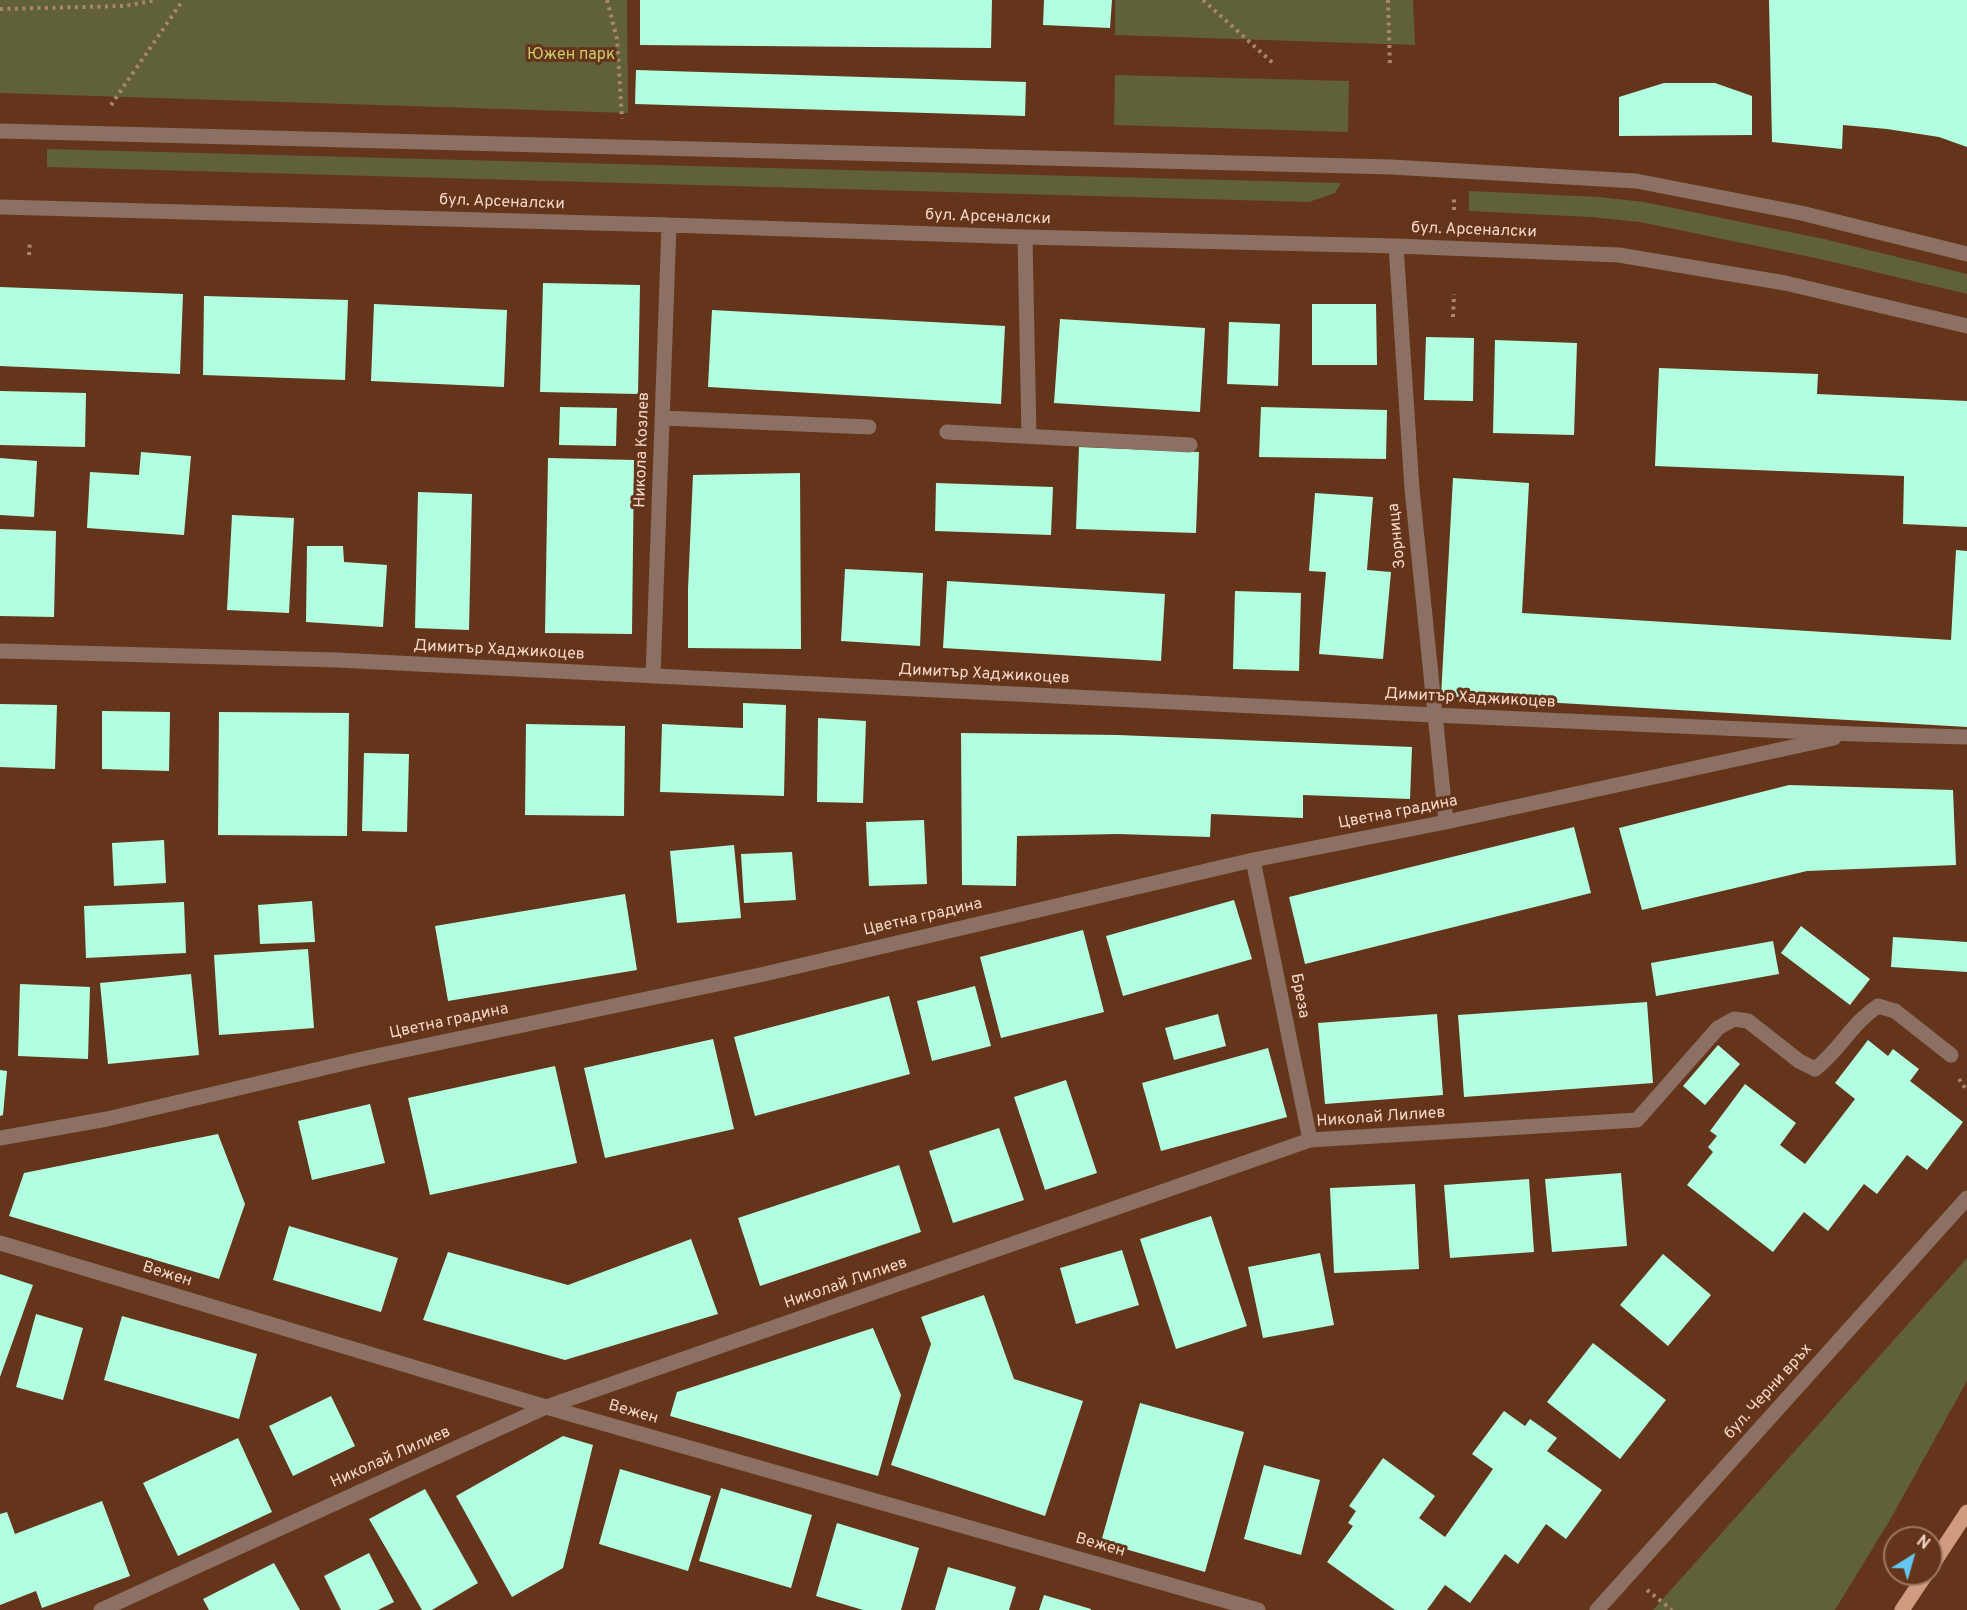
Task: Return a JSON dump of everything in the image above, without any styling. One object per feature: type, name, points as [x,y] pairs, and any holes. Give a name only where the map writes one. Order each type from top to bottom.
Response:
[{"type":"main road","points":[[1943,1549],[1967,1512]]},
{"type":"main road","points":[[1902,1610],[1918,1586]]},
{"type":"street","points":[[0,131],[1391,167],[1636,181],[1802,213],[1967,254]]},
{"type":"street","name":"бул. Арсеналски","points":[[0,207],[1396,246],[1619,255],[1785,283],[1967,326]]},
{"type":"street","name":"Никола Козлев","points":[[652,676],[669,225]]},
{"type":"street","points":[[1025,237],[1029,436]]},
{"type":"street","name":"Зорница","points":[[1396,246],[1412,489],[1446,822]]},
{"type":"street","points":[[662,418],[869,427]]},
{"type":"street","points":[[947,432],[1190,446]]},
{"type":"street","name":"Димитър Хаджикоцев","points":[[0,651],[337,660],[1434,716],[1967,737]]},
{"type":"street","name":"Цветна градина","points":[[0,1138],[107,1119],[362,1059],[760,975],[1253,860],[1446,822],[1855,734]]},
{"type":"street","name":"Бреза","points":[[1253,860],[1310,1140]]},
{"type":"street","name":"Николай Лилиев","points":[[100,1610],[546,1407],[1310,1140],[1637,1120],[1718,1028],[1734,1018],[1748,1021],[1799,1061],[1815,1069],[1826,1060],[1864,1015],[1878,1006],[1895,1011],[1951,1055]]},
{"type":"street","name":"бул. Черни връх","points":[[1597,1610],[1967,1198]]},
{"type":"street","name":"Вежен","points":[[0,1243],[546,1407],[1258,1610]]},
{"type":"path","points":[[0,9],[124,6],[157,0]]},
{"type":"path","points":[[111,105],[183,0]]},
{"type":"path","points":[[607,0],[616,39],[622,119]]},
{"type":"path","points":[[1203,0],[1273,63]]},
{"type":"path","points":[[1388,0],[1390,66]]},
{"type":"path","points":[[1454,210],[1455,190]]},
{"type":"path","points":[[29,255],[30,241]]},
{"type":"path","points":[[1453,317],[1454,294]]},
{"type":"green space","name":"Южен парк","points":[[0,0],[627,0],[628,113],[0,93]]},
{"type":"green space","points":[[1115,0],[1413,0],[1415,45],[1115,35]]},
{"type":"green space","points":[[1115,75],[1349,81],[1348,132],[1114,125]]},
{"type":"green space","points":[[47,149],[1341,183],[1335,193],[1309,202],[47,167]]},
{"type":"green space","points":[[1469,191],[1599,197],[1644,202],[1824,239],[1967,274],[1967,294],[1825,260],[1640,222],[1469,211]]},
{"type":"green space","points":[[1967,1258],[1967,1381],[1890,1520],[1886,1526],[1883,1526],[1883,1531],[1835,1610],[1653,1610]]},
{"type":"building","points":[[640,0],[992,0],[991,48],[640,45]]},
{"type":"building","points":[[1044,0],[1112,0],[1110,28],[1043,25]]},
{"type":"building","points":[[1769,0],[1967,0],[1967,147],[1939,137],[1843,125],[1842,149],[1772,142]]},
{"type":"building","points":[[636,70],[1026,82],[1025,116],[635,104]]},
{"type":"building","points":[[1664,83],[1715,83],[1752,96],[1752,135],[1619,136],[1619,97]]},
{"type":"building","points":[[543,283],[640,285],[638,394],[540,392]]},
{"type":"building","points":[[0,287],[183,294],[180,374],[0,366]]},
{"type":"building","points":[[204,296],[348,300],[345,380],[203,375]]},
{"type":"building","points":[[374,304],[507,310],[504,387],[371,381]]},
{"type":"building","points":[[1312,304],[1376,304],[1377,365],[1312,365]]},
{"type":"building","points":[[712,310],[1005,326],[1001,404],[708,387]]},
{"type":"building","points":[[1060,319],[1205,328],[1200,412],[1054,403]]},
{"type":"building","points":[[1229,322],[1280,324],[1278,386],[1227,384]]},
{"type":"building","points":[[1426,337],[1474,338],[1473,401],[1424,400]]},
{"type":"building","points":[[1495,340],[1577,343],[1574,435],[1493,433]]},
{"type":"building","points":[[1659,368],[1818,374],[1817,394],[1967,401],[1967,527],[1903,524],[1904,476],[1655,466]]},
{"type":"building","points":[[0,391],[86,393],[85,447],[0,445]]},
{"type":"building","points":[[560,407],[617,408],[616,446],[559,445]]},
{"type":"building","points":[[1261,407],[1387,410],[1386,459],[1259,457]]},
{"type":"building","points":[[1079,447],[1199,452],[1196,533],[1076,529]]},
{"type":"building","points":[[141,452],[191,456],[184,535],[87,528],[90,472],[139,475]]},
{"type":"building","points":[[0,458],[37,461],[34,517],[0,515]]},
{"type":"building","points":[[548,458],[634,460],[632,634],[545,633]]},
{"type":"building","points":[[800,473],[801,649],[688,648],[693,475]]},
{"type":"building","points":[[1453,478],[1529,483],[1522,613],[1951,640],[1956,550],[1967,551],[1967,727],[1441,696]]},
{"type":"building","points":[[936,483],[1053,487],[1051,535],[935,531]]},
{"type":"building","points":[[418,492],[472,494],[469,630],[415,628]]},
{"type":"building","points":[[1315,493],[1373,497],[1367,570],[1391,572],[1383,659],[1319,654],[1326,572],[1309,571]]},
{"type":"building","points":[[232,515],[294,518],[289,613],[227,610]]},
{"type":"building","points":[[0,529],[56,531],[54,617],[0,616]]},
{"type":"building","points":[[307,546],[343,546],[344,562],[387,565],[383,627],[306,622]]},
{"type":"building","points":[[845,569],[923,573],[920,646],[841,641]]},
{"type":"building","points":[[947,581],[1165,594],[1161,661],[943,648]]},
{"type":"building","points":[[1235,591],[1301,593],[1299,671],[1233,669]]},
{"type":"building","points":[[743,703],[786,705],[784,796],[660,792],[662,724],[743,728]]},
{"type":"building","points":[[0,704],[57,705],[55,769],[0,767]]},
{"type":"building","points":[[102,711],[170,712],[169,771],[102,769]]},
{"type":"building","points":[[219,712],[349,713],[347,836],[218,835]]},
{"type":"building","points":[[818,718],[866,721],[863,803],[817,802]]},
{"type":"building","points":[[526,724],[625,726],[624,816],[525,815]]},
{"type":"building","points":[[961,733],[1118,735],[1412,747],[1410,799],[1303,795],[1303,818],[1211,814],[1210,837],[1118,834],[1017,836],[1016,886],[962,885]]},
{"type":"building","points":[[364,753],[409,754],[407,832],[362,831]]},
{"type":"building","points":[[1789,785],[1953,790],[1956,865],[1807,871],[1642,910],[1619,828]]},
{"type":"building","points":[[924,820],[927,884],[869,886],[866,822]]},
{"type":"building","points":[[1574,827],[1591,893],[1305,964],[1289,897]]},
{"type":"building","points":[[164,840],[166,883],[114,886],[112,843]]},
{"type":"building","points":[[734,845],[741,918],[677,923],[670,851]]},
{"type":"building","points":[[792,852],[796,900],[744,903],[741,854]]},
{"type":"building","points":[[625,894],[637,970],[448,1001],[435,926]]},
{"type":"building","points":[[1234,900],[1252,959],[1123,996],[1106,936]]},
{"type":"building","points":[[312,901],[315,942],[260,944],[258,905]]},
{"type":"building","points":[[184,902],[186,953],[86,958],[84,906]]},
{"type":"building","points":[[1801,926],[1870,979],[1850,1005],[1781,953]]},
{"type":"building","points":[[1083,930],[1104,1012],[1001,1038],[980,957]]},
{"type":"building","points":[[1893,937],[1967,942],[1967,972],[1891,967]]},
{"type":"building","points":[[1773,941],[1779,974],[1656,996],[1651,963]]},
{"type":"building","points":[[308,949],[314,1028],[219,1035],[214,955]]},
{"type":"building","points":[[191,974],[199,1055],[108,1064],[100,983]]},
{"type":"building","points":[[20,984],[90,987],[88,1059],[18,1056]]},
{"type":"building","points":[[975,986],[991,1046],[932,1061],[917,1001]]},
{"type":"building","points":[[889,996],[910,1074],[755,1116],[734,1037]]},
{"type":"building","points":[[1647,1002],[1653,1083],[1464,1097],[1458,1015]]},
{"type":"building","points":[[1218,1014],[1226,1046],[1174,1060],[1165,1028]]},
{"type":"building","points":[[1437,1014],[1443,1095],[1325,1104],[1318,1023]]},
{"type":"building","points":[[713,1039],[734,1129],[605,1158],[584,1068]]},
{"type":"building","points":[[1868,1040],[1888,1056],[1893,1049],[1919,1069],[1910,1081],[1963,1122],[1927,1170],[1907,1155],[1877,1194],[1864,1184],[1828,1231],[1804,1212],[1773,1252],[1687,1185],[1713,1152],[1708,1147],[1717,1136],[1710,1131],[1745,1084],[1796,1123],[1780,1145],[1805,1164],[1855,1099],[1835,1083]]},
{"type":"building","points":[[1718,1045],[1740,1064],[1705,1105],[1683,1086]]},
{"type":"building","points":[[1268,1048],[1287,1117],[1161,1151],[1142,1083]]},
{"type":"building","points":[[555,1066],[577,1163],[430,1195],[408,1098]]},
{"type":"building","points":[[0,1070],[7,1071],[3,1115],[0,1116]]},
{"type":"building","points":[[1066,1080],[1097,1173],[1045,1190],[1014,1097]]},
{"type":"building","points":[[370,1104],[385,1163],[312,1180],[298,1121]]},
{"type":"building","points":[[999,1128],[1024,1200],[953,1223],[929,1151]]},
{"type":"building","points":[[218,1134],[245,1204],[219,1279],[9,1216],[24,1173]]},
{"type":"building","points":[[899,1165],[921,1232],[760,1286],[738,1218]]},
{"type":"building","points":[[1621,1173],[1627,1246],[1552,1252],[1545,1179]]},
{"type":"building","points":[[1529,1179],[1534,1252],[1450,1258],[1444,1185]]},
{"type":"building","points":[[1415,1184],[1419,1269],[1334,1273],[1330,1188]]},
{"type":"building","points":[[1211,1216],[1247,1326],[1176,1349],[1140,1239]]},
{"type":"building","points":[[289,1226],[398,1258],[381,1312],[273,1280]]},
{"type":"building","points":[[691,1239],[718,1314],[565,1360],[423,1320],[448,1252],[568,1285]]},
{"type":"building","points":[[1122,1250],[1139,1305],[1076,1324],[1060,1268]]},
{"type":"building","points":[[1320,1253],[1334,1325],[1263,1338],[1248,1267]]},
{"type":"building","points":[[1663,1254],[1711,1295],[1668,1346],[1620,1305]]},
{"type":"building","points":[[0,1274],[33,1285],[0,1377]]},
{"type":"building","points":[[984,1295],[1014,1379],[1083,1401],[1045,1516],[891,1465],[931,1344],[921,1317]]},
{"type":"building","points":[[36,1314],[83,1328],[63,1400],[16,1387]]},
{"type":"building","points":[[122,1316],[257,1354],[239,1419],[104,1380]]},
{"type":"building","points":[[873,1328],[901,1395],[878,1476],[670,1416],[677,1392]]},
{"type":"building","points":[[1593,1343],[1666,1400],[1620,1459],[1547,1402]]},
{"type":"building","points":[[331,1396],[355,1446],[293,1476],[269,1426]]},
{"type":"building","points":[[1140,1403],[1244,1432],[1205,1572],[1101,1542]]},
{"type":"building","points":[[1504,1411],[1525,1426],[1530,1419],[1557,1438],[1547,1451],[1602,1490],[1566,1539],[1546,1524],[1518,1564],[1505,1554],[1470,1603],[1445,1585],[1427,1610],[1395,1610],[1327,1562],[1353,1526],[1348,1523],[1356,1511],[1349,1506],[1383,1458],[1435,1496],[1419,1518],[1445,1537],[1493,1469],[1472,1454]]},
{"type":"building","points":[[563,1436],[593,1445],[563,1568],[512,1597],[456,1496]]},
{"type":"building","points":[[238,1438],[272,1512],[178,1556],[143,1483]]},
{"type":"building","points":[[1264,1465],[1320,1480],[1301,1555],[1244,1539]]},
{"type":"building","points":[[620,1469],[711,1496],[688,1571],[599,1544]]},
{"type":"building","points":[[721,1488],[812,1515],[791,1588],[699,1561]]},
{"type":"building","points":[[425,1489],[478,1583],[432,1610],[422,1610],[369,1519]]},
{"type":"building","points":[[102,1501],[130,1576],[42,1608],[36,1591],[0,1605],[0,1514],[7,1512],[15,1534]]},
{"type":"building","points":[[837,1523],[919,1548],[901,1610],[863,1610],[816,1596]]},
{"type":"building","points":[[369,1553],[394,1602],[378,1610],[341,1610],[324,1576]]},
{"type":"building","points":[[274,1563],[300,1610],[209,1610],[203,1599]]},
{"type":"building","points":[[948,1567],[1016,1587],[1009,1610],[935,1610]]},
{"type":"building","points":[[1044,1595],[1091,1609],[1091,1610],[1039,1610]]}]
